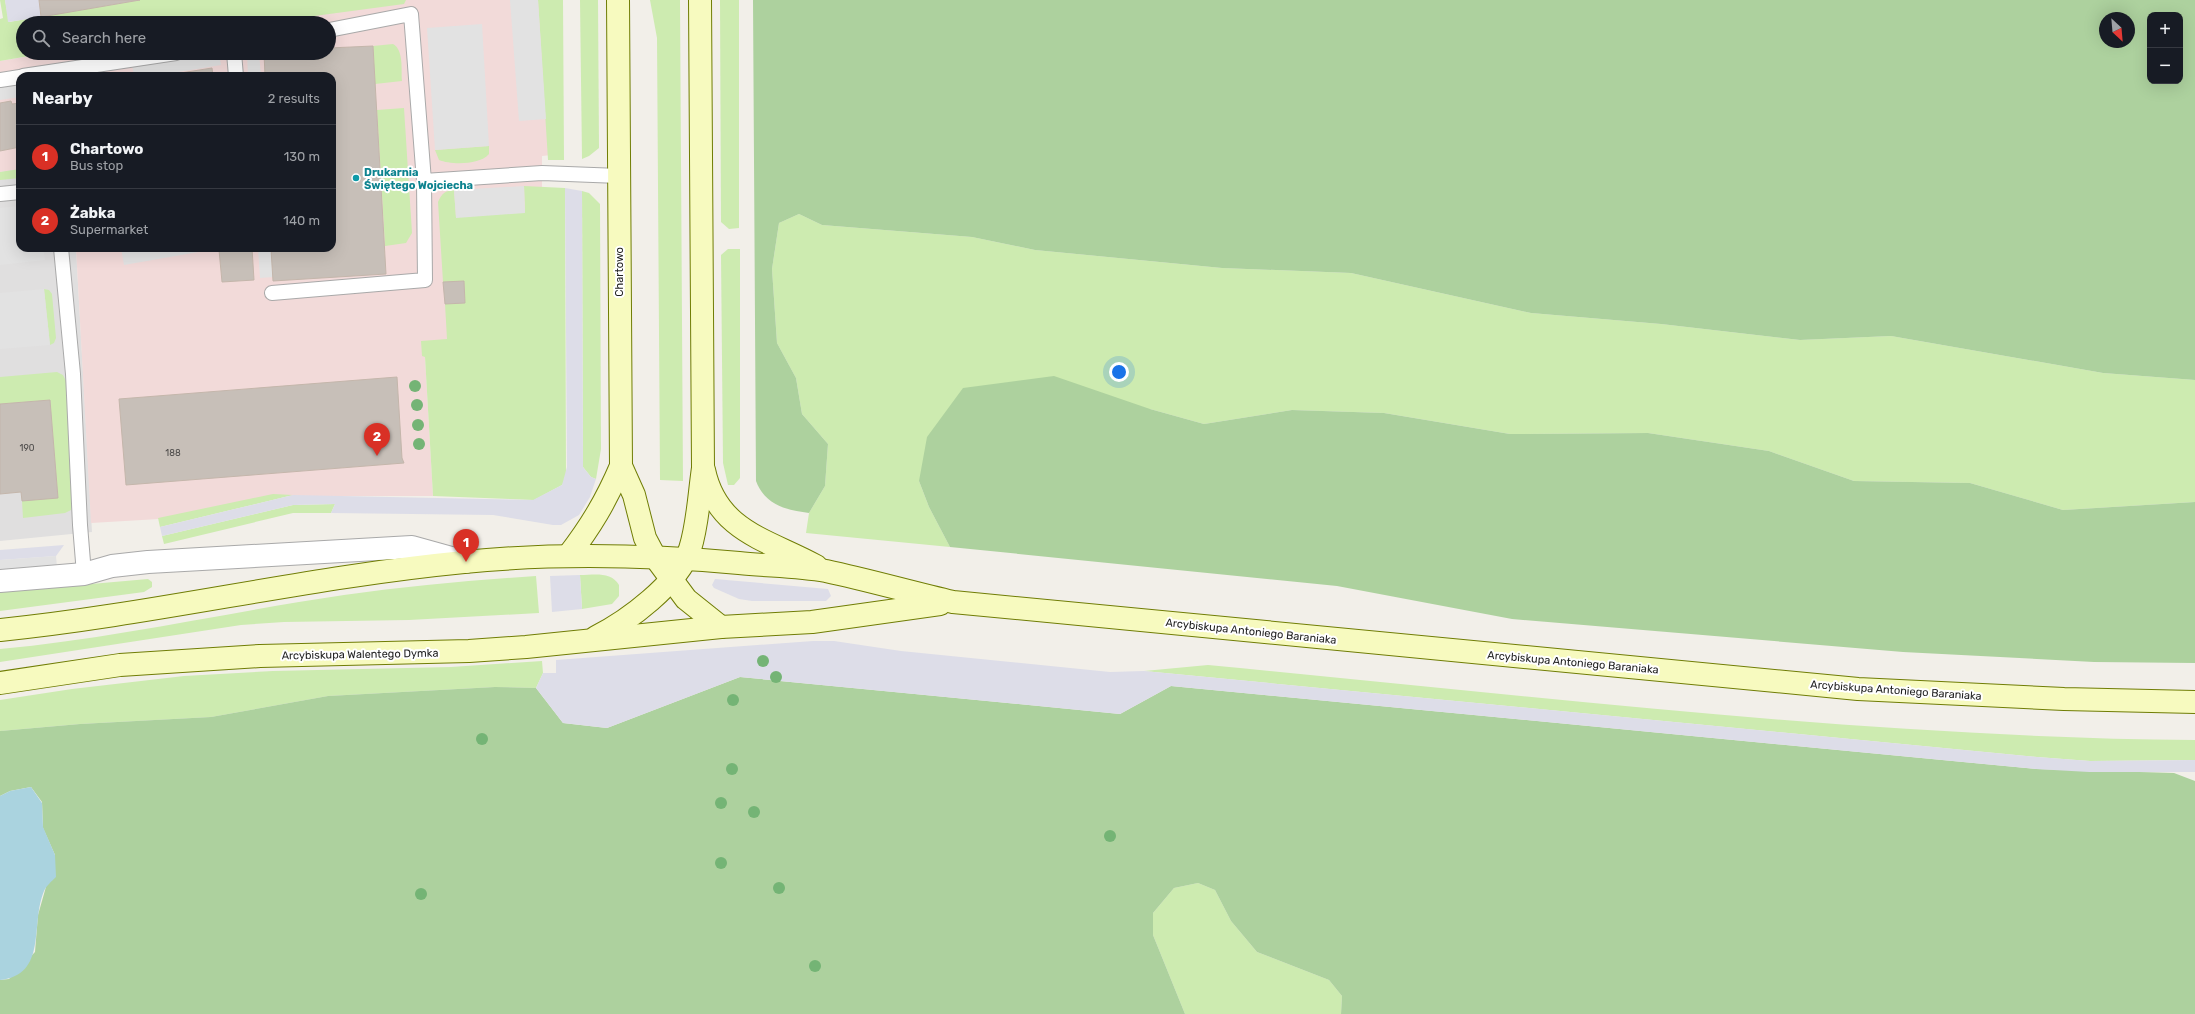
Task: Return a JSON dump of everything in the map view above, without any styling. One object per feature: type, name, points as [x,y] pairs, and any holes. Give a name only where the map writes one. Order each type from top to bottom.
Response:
[{"type":"street","name":"Chartowo","points":[[618,0],[621,466],[634,495],[645,538],[655,557],[671,580],[694,607],[721,628]]},
{"type":"street","points":[[587,642],[621,622],[671,580],[686,558],[693,535],[703,468],[700,0]]},
{"type":"street","points":[[568,556],[591,526],[608,496],[621,466]]},
{"type":"street","points":[[703,468],[706,483],[713,497],[726,514],[743,531],[788,551],[824,571]]},
{"type":"street","points":[[0,581],[84,574],[112,566],[148,562],[412,547],[466,562]]},
{"type":"street","points":[[0,630],[64,623],[170,607],[290,584],[466,562],[568,556],[686,558]]},
{"type":"street","name":"Arcybiskupa Antoniego Baraniaka","points":[[686,558],[824,571],[952,602],[1858,689],[2064,699],[2195,702]]},
{"type":"street","name":"Arcybiskupa Antoniego Baraniaka","points":[[721,628],[812,622],[952,602]]},
{"type":"street","name":"Arcybiskupa Walentego Dymka","points":[[0,683],[120,665],[260,656],[469,651],[587,642],[721,628]]},
{"type":"lane","points":[[272,293],[425,280],[424,181],[411,14],[336,29]]},
{"type":"lane","points":[[50,72],[130,60]]},
{"type":"lane","points":[[235,60],[236,72]]},
{"type":"lane","points":[[0,80],[16,77]]},
{"type":"lane","points":[[424,181],[542,173],[619,176]]},
{"type":"lane","points":[[0,194],[16,192]]},
{"type":"lane","points":[[61,252],[73,374],[80,525],[84,574]]},
{"type":"shaded area","points":[[5,0],[39,0],[41,16],[16,16],[16,21],[8,22]]},
{"type":"shaded area","points":[[370,0],[550,0],[552,155],[542,156],[542,187],[496,358],[425,357],[433,496],[276,496],[159,519],[91,523],[76,252],[336,252],[336,72],[16,72],[16,170],[0,172],[0,61],[16,58],[16,60],[336,60],[336,16],[273,16]]},
{"type":"shaded area","points":[[510,0],[538,0],[546,119],[519,121]]},
{"type":"shaded area","points":[[482,24],[489,146],[435,150],[427,28]]},
{"type":"shaded area","points":[[156,60],[220,60],[221,65],[178,72],[133,72],[132,64]]},
{"type":"shaded area","points":[[247,60],[260,60],[261,72],[248,72]]},
{"type":"shaded area","points":[[16,85],[16,98],[0,100],[0,87]]},
{"type":"shaded area","points":[[16,169],[16,252],[76,252],[92,532],[0,541],[0,172]]},
{"type":"shaded area","points":[[524,186],[525,213],[456,218],[454,190]]},
{"type":"shaded area","points":[[565,188],[582,191],[583,467],[591,477],[596,479],[590,497],[579,515],[561,525],[553,525],[493,515],[331,513],[335,504],[293,505],[162,536],[160,527],[293,495],[533,500],[562,485],[567,467]]},
{"type":"shaded area","points":[[16,206],[16,252],[44,252],[45,260],[0,265],[0,208]]},
{"type":"shaded area","points":[[122,252],[198,252],[124,265]]},
{"type":"shaded area","points":[[258,252],[271,252],[273,277],[260,278]]},
{"type":"shaded area","points":[[44,289],[50,345],[0,349],[0,293]]},
{"type":"shaded area","points":[[64,545],[56,556],[0,560],[0,550]]},
{"type":"shaded area","points":[[56,556],[57,567],[0,572],[0,560]]},
{"type":"shaded area","points":[[580,575],[582,609],[552,612],[550,576]]},
{"type":"shaded area","points":[[715,579],[828,589],[831,596],[826,601],[752,601],[739,599],[714,588],[712,585]]},
{"type":"shaded area","points":[[813,641],[834,641],[901,651],[1110,672],[1144,671],[2037,757],[2090,761],[2195,760],[2195,772],[2089,772],[2036,769],[1171,686],[1120,714],[740,677],[607,728],[563,723],[536,688],[543,673],[556,673],[556,660]]},
{"type":"green space","points":[[0,0],[5,0],[9,22],[16,21],[16,58],[0,61],[0,19],[3,18]]},
{"type":"green space","points":[[140,0],[406,0],[404,4],[314,16],[45,16]]},
{"type":"green space","points":[[538,0],[563,0],[564,160],[548,160]]},
{"type":"green space","points":[[580,0],[598,0],[599,148],[589,156],[582,159]]},
{"type":"green space","points":[[650,0],[680,0],[683,481],[660,480],[657,38]]},
{"type":"green space","points":[[720,0],[739,0],[739,228],[729,229],[721,222]]},
{"type":"green space","points":[[753,0],[2195,0],[2195,380],[2103,373],[1891,336],[1800,340],[1661,324],[1531,313],[1351,273],[1222,268],[1035,250],[972,237],[822,225],[799,214],[779,223],[772,269],[777,343],[796,378],[802,414],[828,444],[825,486],[809,513],[784,508],[777,505],[765,496],[756,481]]},
{"type":"green space","points":[[393,44],[397,47],[400,55],[402,81],[375,84],[373,46]]},
{"type":"green space","points":[[404,108],[412,233],[406,243],[385,246],[377,110]]},
{"type":"green space","points":[[489,146],[489,154],[485,158],[465,163],[451,163],[439,160],[435,150]]},
{"type":"green space","points":[[16,170],[16,178],[0,180],[0,172]]},
{"type":"green space","points":[[524,186],[565,188],[566,478],[562,485],[534,500],[433,496],[425,357],[422,356],[421,341],[447,339],[445,304],[465,303],[464,281],[443,282],[438,202],[444,193],[454,190],[456,217],[525,212]]},
{"type":"green space","points":[[582,191],[589,193],[600,204],[601,449],[596,479],[591,477],[583,467]]},
{"type":"green space","points":[[799,214],[822,225],[972,237],[1035,250],[1222,268],[1351,273],[1531,313],[1661,324],[1800,340],[1891,336],[2103,373],[2195,380],[2195,502],[2063,510],[1970,483],[1854,481],[1769,451],[1648,433],[1510,434],[1384,413],[1292,410],[1204,424],[1150,409],[919,481],[929,507],[950,547],[806,533],[809,513],[825,486],[828,444],[802,414],[796,378],[777,343],[772,269],[779,223]]},
{"type":"green space","points":[[728,249],[740,249],[740,478],[734,485],[728,485],[723,463],[721,255]]},
{"type":"green space","points":[[44,289],[49,290],[52,294],[56,338],[54,343],[50,345]]},
{"type":"green space","points":[[57,372],[63,375],[66,381],[73,503],[71,510],[65,513],[23,518],[22,501],[58,497],[50,400],[0,404],[0,377]]},
{"type":"green space","points":[[1054,376],[1150,409],[1204,424],[1292,410],[1384,413],[1510,434],[1648,433],[1769,451],[1854,481],[1970,483],[2063,510],[2195,502],[2195,663],[2094,662],[1903,652],[1512,619],[1337,586],[950,547],[929,507],[919,481],[927,437],[963,388]]},
{"type":"green space","points":[[273,494],[293,495],[160,527],[158,518]]},
{"type":"green space","points":[[335,504],[331,513],[293,513],[164,544],[162,536],[293,505]]},
{"type":"green space","points":[[596,574],[612,578],[619,585],[619,596],[612,604],[582,609],[580,575]]},
{"type":"green space","points":[[536,576],[539,613],[409,620],[284,622],[241,625],[0,662],[0,649],[129,632],[344,595],[488,579]]},
{"type":"green space","points":[[148,579],[152,582],[152,587],[144,592],[0,611],[0,592]]},
{"type":"green space","points":[[542,661],[543,673],[536,688],[495,687],[328,696],[211,717],[80,724],[0,731],[0,700],[72,689],[184,676],[273,671],[451,667]]},
{"type":"green space","points":[[1208,665],[1578,702],[1824,723],[2071,737],[2195,740],[2195,760],[2090,761],[2037,757],[1144,671]]},
{"type":"green space","points":[[740,677],[1120,714],[1171,686],[2036,769],[2174,773],[2195,781],[2195,1014],[1341,1014],[1342,996],[1329,980],[1257,952],[1231,921],[1215,890],[1198,883],[1174,888],[1153,913],[1153,935],[1185,1014],[0,1014],[0,980],[9,979],[35,952],[38,915],[55,855],[43,828],[42,802],[31,787],[10,791],[0,796],[0,731],[80,724],[211,717],[328,696],[495,687],[536,688],[563,723],[607,728]]},
{"type":"green space","points":[[1198,883],[1215,890],[1231,921],[1257,952],[1329,980],[1342,996],[1341,1014],[1185,1014],[1153,935],[1153,913],[1174,888]]},
{"type":"water","points":[[31,787],[42,803],[43,827],[55,855],[56,877],[44,891],[40,904],[35,946],[31,958],[25,969],[15,976],[0,980],[0,796],[10,791]]},
{"type":"building","points":[[39,0],[140,0],[47,16],[41,16]]},
{"type":"building","name":"Drukarnia Świętego Wojciecha","points":[[373,46],[386,274],[273,281],[271,252],[336,252],[336,72],[265,72],[264,60],[336,60],[336,48]]},
{"type":"building","points":[[212,68],[212,72],[187,72]]},
{"type":"building","points":[[11,101],[12,104],[16,104],[16,148],[0,151],[0,103]]},
{"type":"building","points":[[219,252],[252,252],[254,280],[222,282]]},
{"type":"building","points":[[464,281],[465,303],[445,304],[443,282]]},
{"type":"building","points":[[397,377],[402,458],[404,463],[126,485],[119,399]]},
{"type":"building","points":[[50,400],[58,498],[22,501],[21,492],[0,494],[0,404]]},
{"type":"place","name":"Drukarnia Świętego Wojciecha","points":[[356,178]]},
{"type":"place","name":"Żabka","points":[[377,456]]},
{"type":"place","name":"Chartowo","points":[[466,562]]}]
